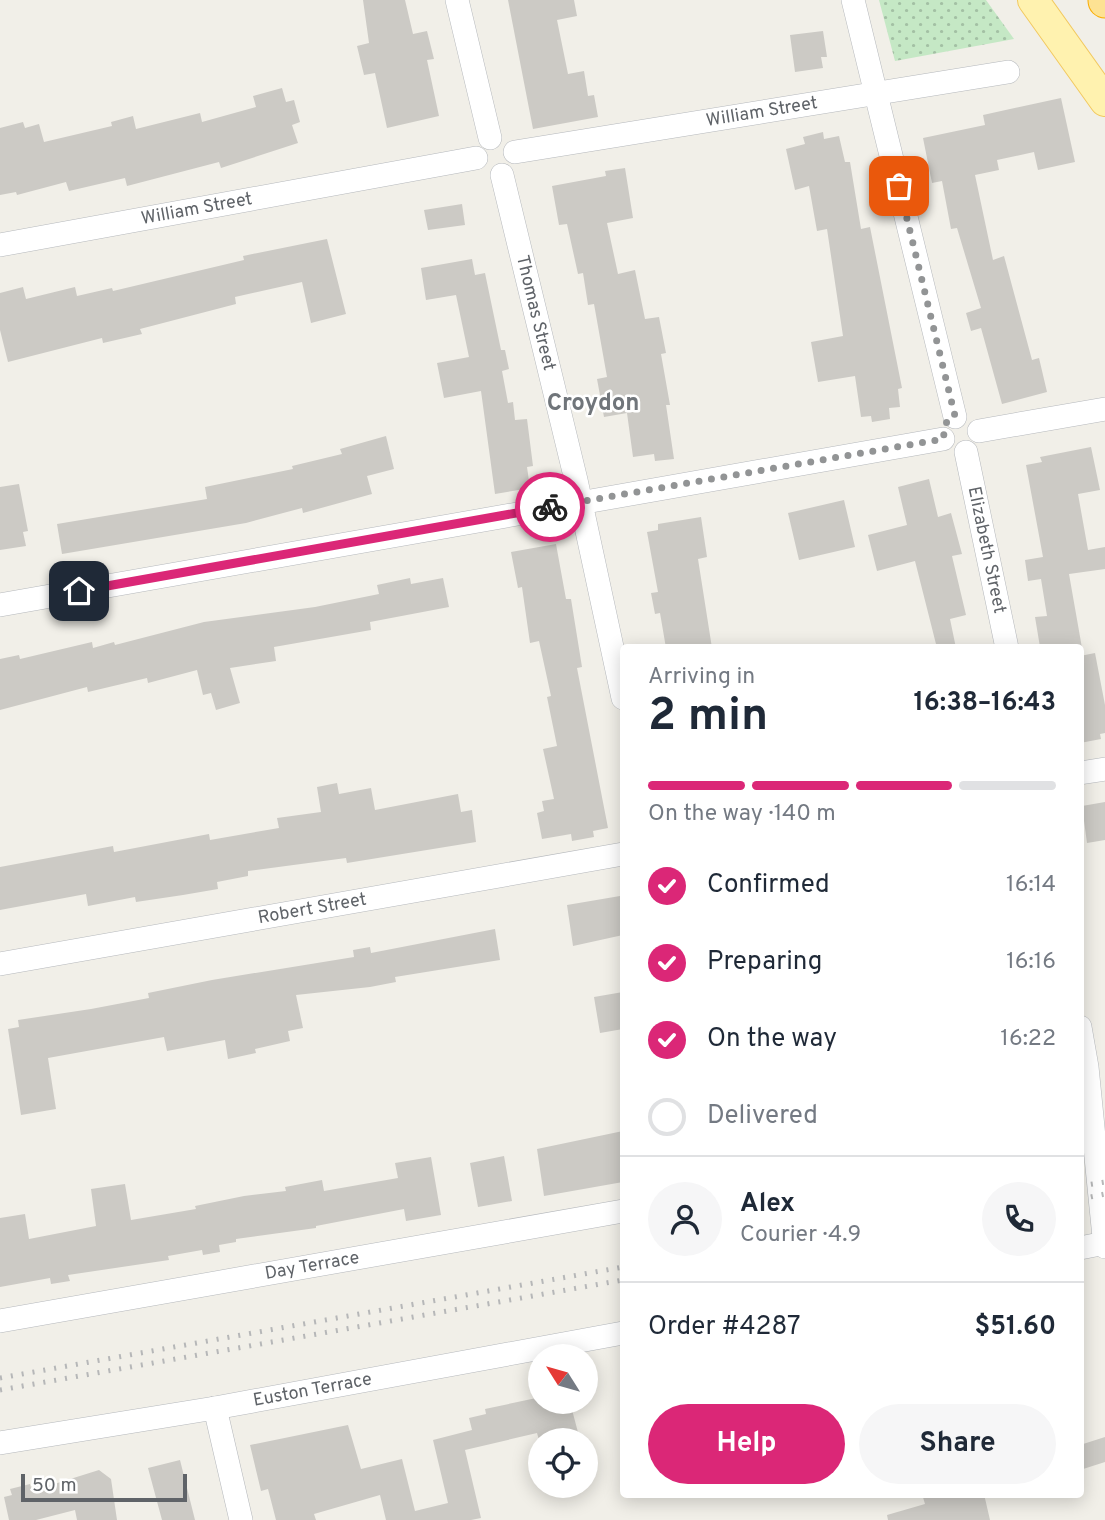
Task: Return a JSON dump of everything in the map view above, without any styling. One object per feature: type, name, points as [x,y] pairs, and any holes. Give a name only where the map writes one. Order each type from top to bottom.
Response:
[{"type":"main road","points":[[1033,0],[1105,101]]},
{"type":"street","points":[[457,0],[490,138]]},
{"type":"street","points":[[853,0],[955,416]]},
{"type":"street","name":"William Street","points":[[515,152],[1008,72]]},
{"type":"street","points":[[490,138],[508,141],[515,152],[512,168],[502,175],[488,174],[478,165],[476,158],[481,144],[490,138]]},
{"type":"street","name":"William Street","points":[[0,245],[476,158]]},
{"type":"street","name":"Thomas Street","points":[[502,175],[581,502],[620,684]]},
{"type":"street","points":[[979,432],[1105,410]]},
{"type":"street","points":[[955,416],[969,417],[979,432],[978,441],[965,452],[948,448],[943,439],[946,423],[955,416]]},
{"type":"street","points":[[0,605],[943,439]]},
{"type":"street","name":"Elizabeth Street","points":[[965,452],[1006,644]]},
{"type":"street","points":[[1084,772],[1105,769]]},
{"type":"street","name":"Robert Street","points":[[0,964],[620,855]]},
{"type":"street","points":[[1084,1072],[1099,1127],[1105,1245],[1084,1248]]},
{"type":"street","name":"Day Terrace","points":[[0,1321],[620,1212]]},
{"type":"street","name":"Euston Terrace","points":[[0,1443],[215,1408],[620,1334]]},
{"type":"street","points":[[215,1408],[241,1520]]},
{"type":"green space","points":[[879,0],[986,0],[1014,39],[895,61]]},
{"type":"building","points":[[363,0],[405,0],[413,34],[427,31],[434,59],[427,60],[439,116],[387,128],[375,73],[364,75],[357,46],[369,43]]},
{"type":"building","points":[[508,0],[574,0],[577,16],[557,20],[568,74],[584,71],[588,96],[594,95],[598,117],[533,129]]},
{"type":"building","points":[[823,31],[827,57],[821,57],[823,68],[795,72],[790,35]]},
{"type":"building","points":[[282,88],[286,102],[294,100],[300,122],[292,125],[298,143],[221,168],[219,162],[127,186],[125,178],[69,191],[66,182],[17,195],[16,192],[0,195],[0,128],[23,122],[25,128],[39,124],[44,142],[112,126],[111,122],[133,116],[136,129],[200,113],[202,122],[256,107],[253,96]]},
{"type":"building","points":[[1061,98],[1075,162],[1038,170],[1034,152],[997,160],[999,170],[975,175],[993,260],[1004,256],[1032,360],[1039,358],[1047,392],[1002,404],[981,328],[971,331],[966,313],[981,308],[957,228],[951,229],[942,181],[932,183],[923,138],[985,125],[983,115]]},
{"type":"building","points":[[823,132],[824,139],[839,136],[845,162],[850,162],[861,229],[870,227],[902,388],[898,389],[900,407],[889,408],[890,419],[872,422],[871,416],[861,417],[855,376],[818,382],[811,342],[843,336],[827,229],[817,231],[809,186],[795,190],[786,149],[805,144],[803,137]]},
{"type":"building","points":[[625,168],[633,218],[607,223],[618,274],[635,270],[645,319],[659,317],[666,353],[661,354],[670,405],[666,405],[674,459],[655,461],[654,454],[633,457],[627,413],[604,417],[597,379],[607,377],[594,304],[588,305],[583,273],[578,274],[567,224],[559,225],[552,186],[606,176],[605,171]]},
{"type":"building","points":[[462,204],[465,225],[428,230],[424,210]]},
{"type":"building","points":[[327,239],[346,314],[311,323],[302,282],[235,297],[236,304],[140,329],[142,334],[103,343],[102,338],[8,362],[0,330],[0,293],[23,287],[26,299],[75,287],[77,296],[112,288],[113,291],[244,260],[243,256]]},
{"type":"building","points":[[472,259],[475,275],[485,273],[501,350],[505,350],[509,369],[502,371],[508,403],[513,402],[515,420],[527,419],[533,466],[527,467],[530,488],[495,494],[481,391],[444,398],[437,363],[469,357],[456,295],[426,300],[421,268]]},
{"type":"building","points":[[386,436],[394,469],[367,476],[372,494],[303,513],[302,508],[246,523],[62,554],[57,524],[207,499],[205,487],[293,469],[292,466],[342,454],[340,449]]},
{"type":"building","points":[[1091,447],[1100,490],[1078,494],[1088,550],[1105,547],[1105,569],[1069,574],[1081,644],[1040,644],[1035,617],[1047,616],[1041,579],[1028,581],[1025,560],[1043,557],[1026,465],[1042,462],[1040,457]]},
{"type":"building","points":[[929,479],[938,517],[951,513],[962,554],[952,556],[966,615],[950,619],[955,644],[936,644],[915,561],[877,571],[868,535],[907,525],[898,487]]},
{"type":"building","points":[[19,484],[28,531],[23,532],[26,546],[0,550],[0,487]]},
{"type":"building","points":[[844,500],[855,547],[799,560],[788,513]]},
{"type":"building","points":[[701,517],[707,557],[698,559],[711,644],[665,644],[660,613],[655,614],[651,593],[658,592],[647,532],[658,530],[658,524]]},
{"type":"building","points":[[556,544],[566,599],[571,599],[582,667],[577,668],[608,828],[593,831],[594,837],[572,841],[571,834],[542,839],[537,813],[544,811],[542,801],[554,799],[543,749],[557,746],[547,697],[551,696],[539,641],[530,643],[522,587],[518,588],[511,552]]},
{"type":"building","points":[[410,578],[411,584],[443,578],[449,607],[370,622],[371,630],[274,647],[276,661],[230,668],[240,703],[216,710],[211,693],[203,695],[197,670],[148,683],[147,678],[88,692],[87,687],[0,710],[0,659],[19,655],[20,659],[92,642],[93,648],[114,642],[115,645],[204,622],[315,607],[379,594],[377,585]]},
{"type":"building","points":[[1095,653],[1105,705],[1105,733],[1100,734],[1101,739],[1084,742],[1084,655]]},
{"type":"building","points":[[337,783],[339,794],[371,788],[375,810],[458,794],[461,812],[472,810],[476,842],[347,863],[346,858],[248,871],[248,876],[217,882],[218,889],[136,902],[135,897],[88,906],[86,894],[0,910],[0,867],[113,846],[114,852],[209,834],[210,840],[279,828],[277,818],[321,812],[317,787]]},
{"type":"building","points":[[1105,802],[1105,840],[1087,843],[1084,806]]},
{"type":"building","points":[[620,896],[620,936],[573,946],[567,905]]},
{"type":"building","points":[[495,929],[500,960],[395,977],[396,982],[370,987],[296,995],[303,1028],[288,1031],[290,1041],[255,1049],[256,1053],[228,1059],[225,1040],[167,1051],[164,1037],[48,1058],[56,1109],[21,1115],[8,1029],[19,1027],[18,1020],[149,998],[148,993],[212,980],[354,957],[353,950],[370,947],[371,953]]},
{"type":"building","points":[[620,993],[620,1030],[600,1033],[594,997]]},
{"type":"building","points":[[620,1132],[620,1183],[544,1196],[537,1149]]},
{"type":"building","points":[[504,1156],[512,1201],[478,1207],[470,1163]]},
{"type":"building","points":[[431,1157],[441,1215],[406,1221],[404,1209],[316,1228],[236,1239],[236,1242],[219,1245],[220,1252],[203,1255],[202,1250],[168,1256],[169,1260],[68,1275],[70,1281],[51,1284],[50,1278],[0,1287],[0,1218],[25,1214],[29,1239],[96,1226],[91,1189],[125,1184],[131,1220],[196,1209],[195,1206],[244,1196],[286,1191],[285,1187],[322,1180],[324,1191],[398,1178],[395,1163]]},
{"type":"building","points":[[528,1400],[528,1414],[573,1414],[577,1428],[528,1428],[528,1435],[465,1450],[481,1518],[386,1520],[380,1495],[314,1514],[316,1520],[276,1520],[268,1489],[261,1491],[250,1445],[348,1425],[361,1469],[402,1459],[415,1511],[448,1503],[433,1440],[472,1430],[469,1418],[486,1414],[485,1409]]},
{"type":"building","points":[[1105,1437],[1105,1462],[1084,1469],[1084,1444]]},
{"type":"building","points":[[180,1460],[195,1520],[162,1520],[148,1468]]},
{"type":"building","points":[[99,1470],[111,1479],[117,1520],[77,1520],[75,1510],[36,1520],[9,1520],[4,1497],[12,1495],[10,1489],[30,1484],[32,1491]]},
{"type":"building","points":[[923,1498],[985,1498],[990,1520],[888,1520],[887,1515],[925,1504]]},
{"type":"railway","points":[[1084,1185],[1105,1182]]},
{"type":"railway","points":[[1084,1198],[1105,1194]]},
{"type":"railway","points":[[0,1378],[620,1268]]},
{"type":"railway","points":[[0,1390],[620,1281]]},
{"type":"way so far","points":[[550,507],[943,439],[946,423],[955,416],[899,186]]},
{"type":"district","name":"Croydon","points":[[593,404]]},
{"type":"route","points":[[79,591],[550,507]]}]
